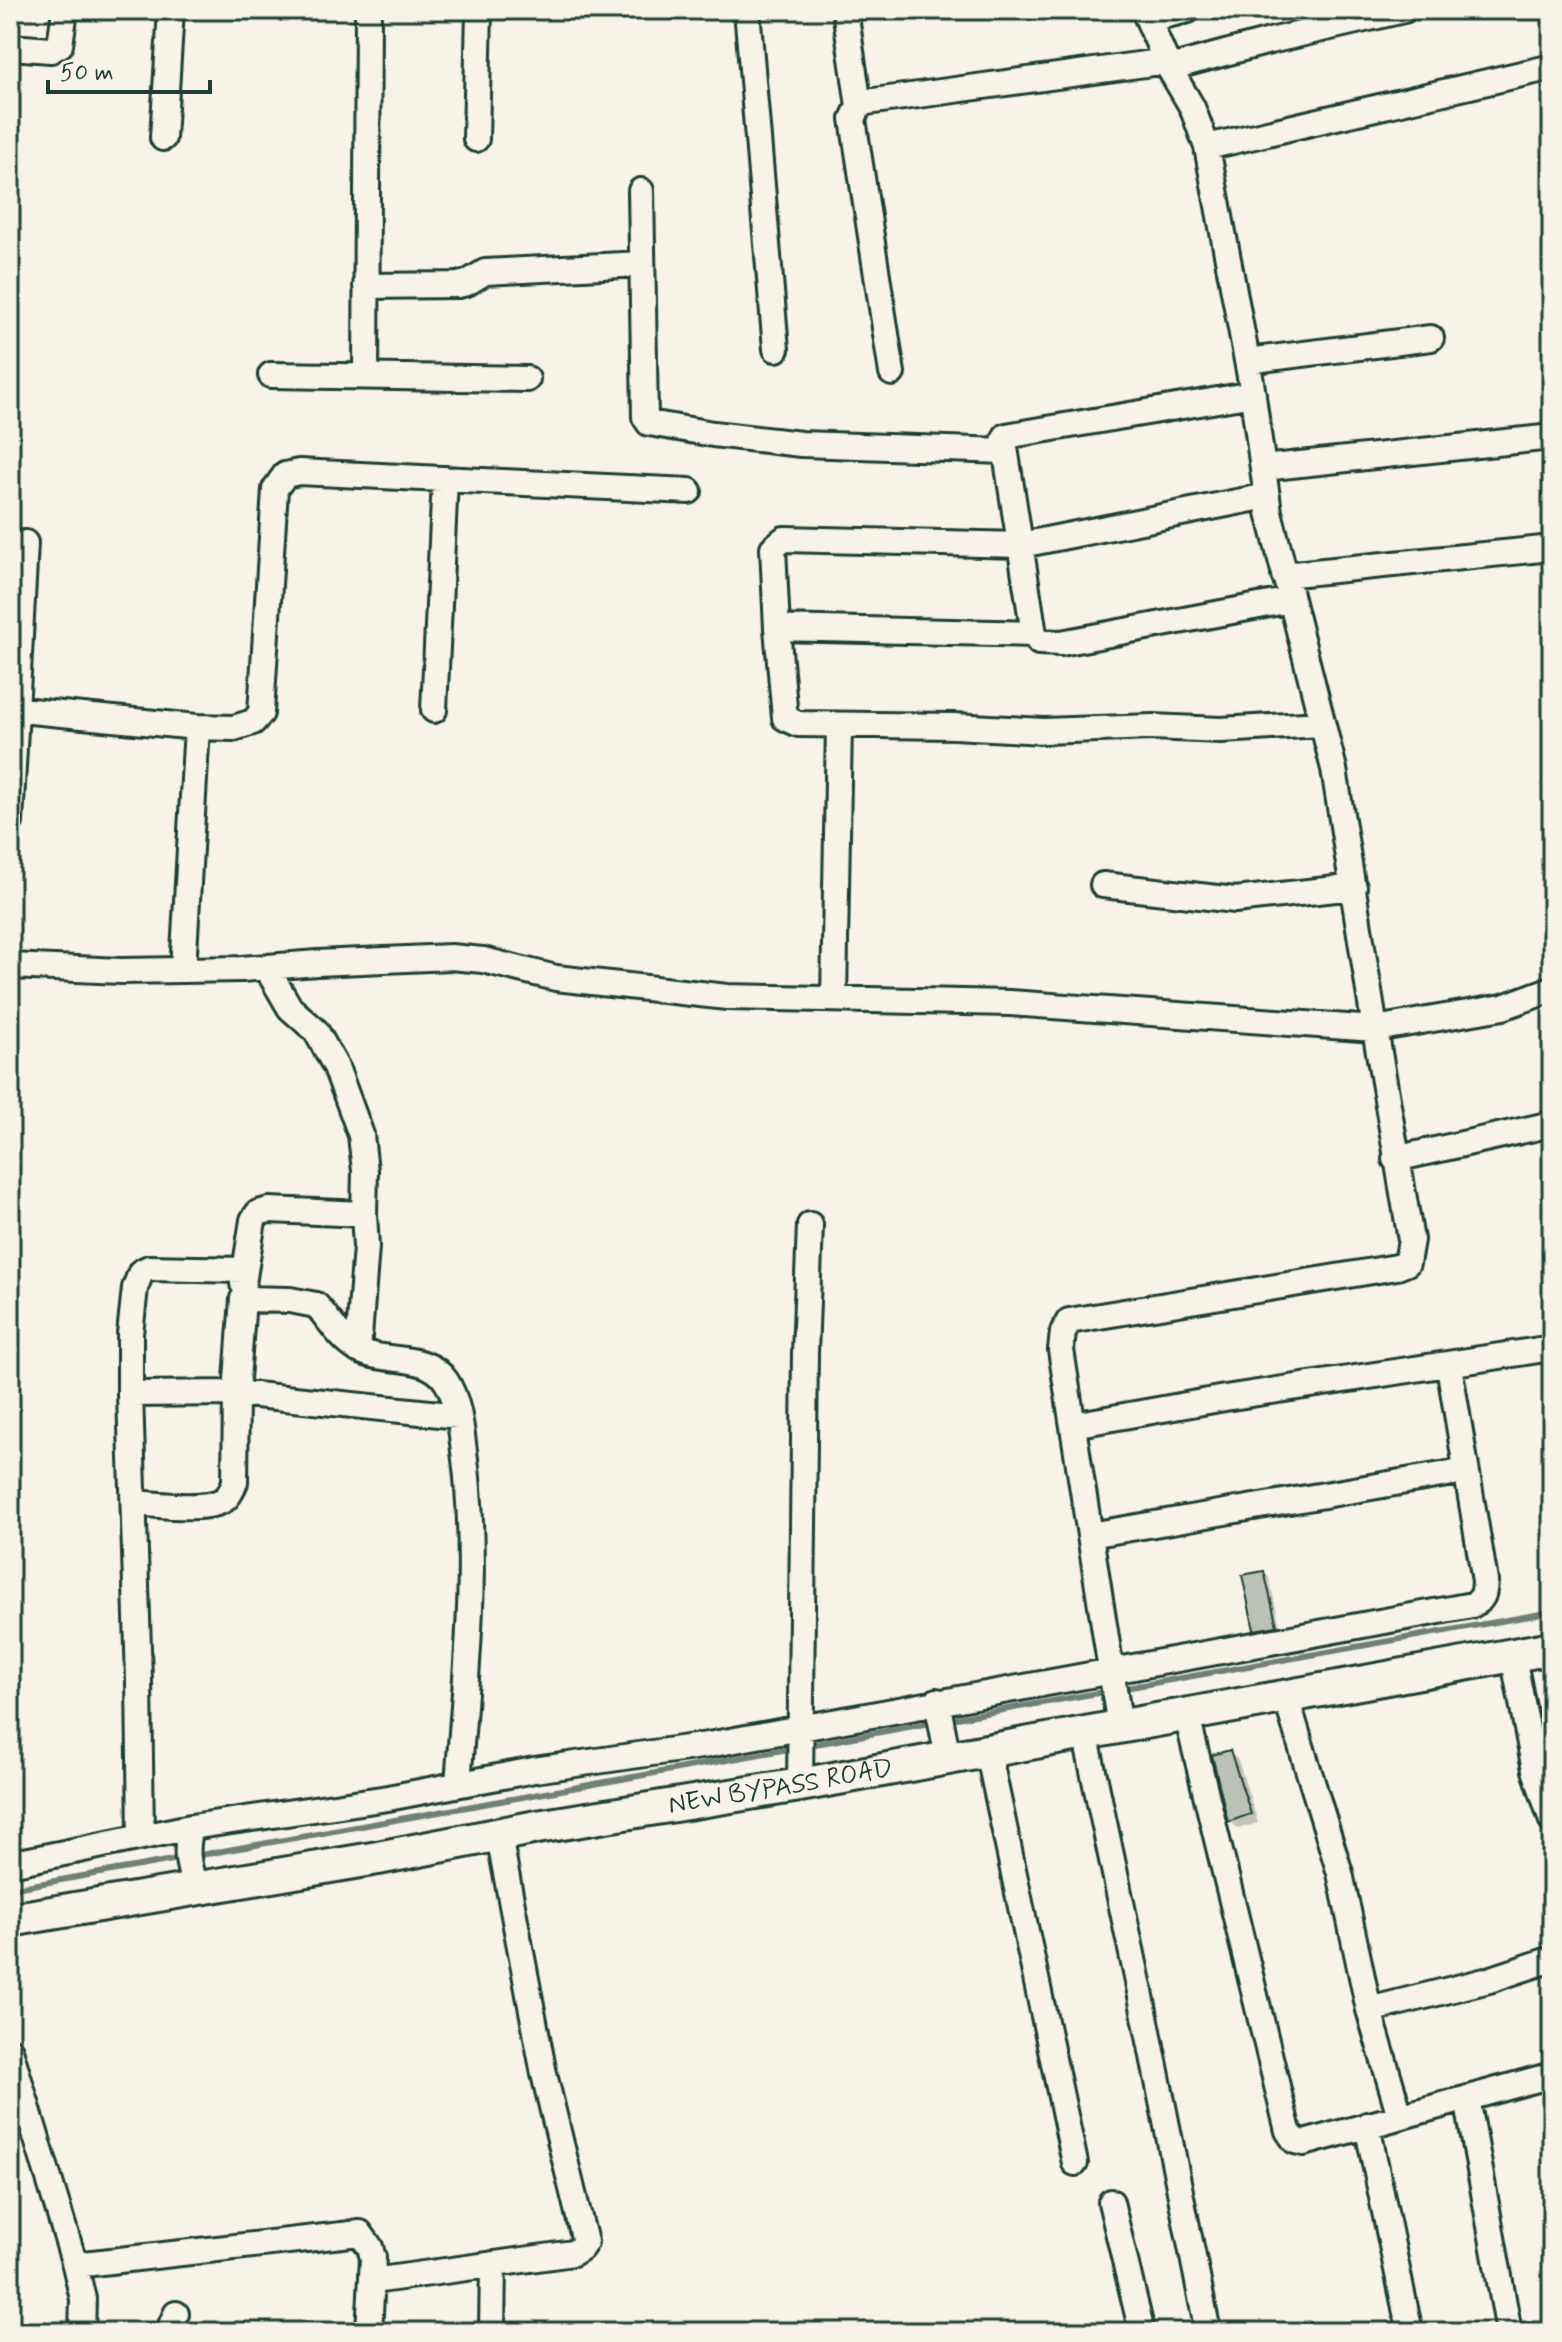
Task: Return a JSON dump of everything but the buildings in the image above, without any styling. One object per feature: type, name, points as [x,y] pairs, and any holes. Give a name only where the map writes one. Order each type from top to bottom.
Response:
[{"type":"main road","name":"NEW BYPASS ROAD","points":[[10,1920],[190,1857],[378,1858],[537,1827],[801,1752],[942,1726],[988,1751],[1085,1733],[1116,1694],[1187,1716],[1552,1648]]},
{"type":"street","points":[[10,47],[51,50],[60,45],[65,10]]},
{"type":"street","points":[[163,138],[171,10]]},
{"type":"street","points":[[366,376],[368,10]]},
{"type":"street","points":[[476,139],[479,10]]},
{"type":"street","points":[[747,10],[776,349]]},
{"type":"street","points":[[845,10],[859,106],[853,119],[892,373]]},
{"type":"street","points":[[1116,1694],[1061,1350],[1063,1332],[1069,1321],[1397,1267],[1407,1263],[1411,1240],[1395,1159],[1334,769],[1267,496],[1253,394],[1207,147],[1192,107],[1168,65],[1146,15],[1188,10]]},
{"type":"street","points":[[859,106],[867,102],[1168,65],[1404,10]]},
{"type":"street","points":[[1207,147],[1552,67]]},
{"type":"street","points":[[641,191],[645,417],[649,423],[801,444],[1005,451]]},
{"type":"street","points":[[366,286],[458,285],[485,272],[642,264]]},
{"type":"street","points":[[1247,361],[1431,338]]},
{"type":"street","points":[[271,375],[527,379]]},
{"type":"street","points":[[1253,394],[1006,436],[1005,451],[1034,634],[1039,642],[1061,643],[1291,600]]},
{"type":"street","points":[[1263,468],[1552,437]]},
{"type":"street","points":[[14,709],[197,727],[234,728],[253,722],[261,713],[275,489],[285,475],[299,472],[689,491]]},
{"type":"street","points":[[434,710],[445,479]]},
{"type":"street","points":[[1267,496],[1021,545],[784,539],[773,548],[785,718],[798,724],[954,726],[1044,731],[1152,727],[1221,730],[1321,724]]},
{"type":"street","points":[[10,818],[25,543]]},
{"type":"street","points":[[1284,575],[1552,548]]},
{"type":"street","points":[[777,628],[1034,634]]},
{"type":"street","points":[[834,998],[839,725]]},
{"type":"street","points":[[183,970],[197,727]]},
{"type":"street","points":[[1103,885],[1235,900],[1354,887]]},
{"type":"street","points":[[10,966],[121,971],[183,970],[451,957],[483,960],[556,978],[727,997],[1010,1003],[1375,1029],[1503,1007],[1552,989]]},
{"type":"street","points":[[266,967],[290,1008],[316,1031],[336,1067],[361,1135],[366,1247],[358,1350]]},
{"type":"street","points":[[1395,1159],[1552,1124]]},
{"type":"street","points":[[134,1503],[205,1506],[223,1501],[230,1494],[235,1482],[236,1393],[244,1270],[253,1220],[258,1213],[269,1210],[364,1214]]},
{"type":"street","points":[[801,1752],[805,1353],[810,1225]]},
{"type":"street","points":[[141,1837],[130,1394],[130,1334],[135,1288],[141,1272],[149,1268],[244,1270]]},
{"type":"street","points":[[243,1299],[290,1300],[362,1308]]},
{"type":"street","points":[[316,1305],[344,1340],[358,1350],[418,1362],[435,1370],[447,1382],[459,1416],[470,1504],[471,1588],[458,1784]]},
{"type":"street","points":[[1073,1425],[1225,1398],[1552,1348]]},
{"type":"street","points":[[10,1864],[141,1837],[190,1857],[388,1798],[534,1770],[708,1745],[801,1752],[1116,1694],[1480,1601],[1485,1581],[1449,1366]]},
{"type":"street","points":[[130,1394],[236,1393],[459,1416]]},
{"type":"street","points":[[1090,1535],[1465,1471]]},
{"type":"street","points":[[1513,1656],[1529,1746],[1552,1821]]},
{"type":"street","points":[[1286,1697],[1340,1873],[1369,2010],[1400,2116]]},
{"type":"street","points":[[1187,1716],[1291,2137],[1295,2141],[1304,2143],[1552,2075]]},
{"type":"street","points":[[1085,1733],[1208,2332]]},
{"type":"street","points":[[988,1751],[1075,2163]]},
{"type":"street","points":[[373,2281],[573,2253],[585,2242],[544,2074],[499,1836]]},
{"type":"street","points":[[1369,2010],[1489,1980],[1552,1959]]},
{"type":"street","points":[[10,2050],[75,2265],[83,2299],[82,2332]]},
{"type":"street","points":[[1467,2098],[1509,2332]]},
{"type":"street","points":[[1367,2125],[1410,2332]]},
{"type":"street","points":[[1111,2202],[1142,2332]]},
{"type":"street","points":[[75,2265],[360,2233],[370,2247],[373,2281],[369,2332]]},
{"type":"street","points":[[492,2332],[493,2264]]},
{"type":"waterway","points":[[1120,1689],[1552,1612]]},
{"type":"waterway","points":[[946,1720],[1109,1691]]},
{"type":"waterway","points":[[805,1746],[935,1722]]},
{"type":"waterway","points":[[195,1856],[794,1748]]},
{"type":"waterway","points":[[10,1889],[184,1858]]}]
